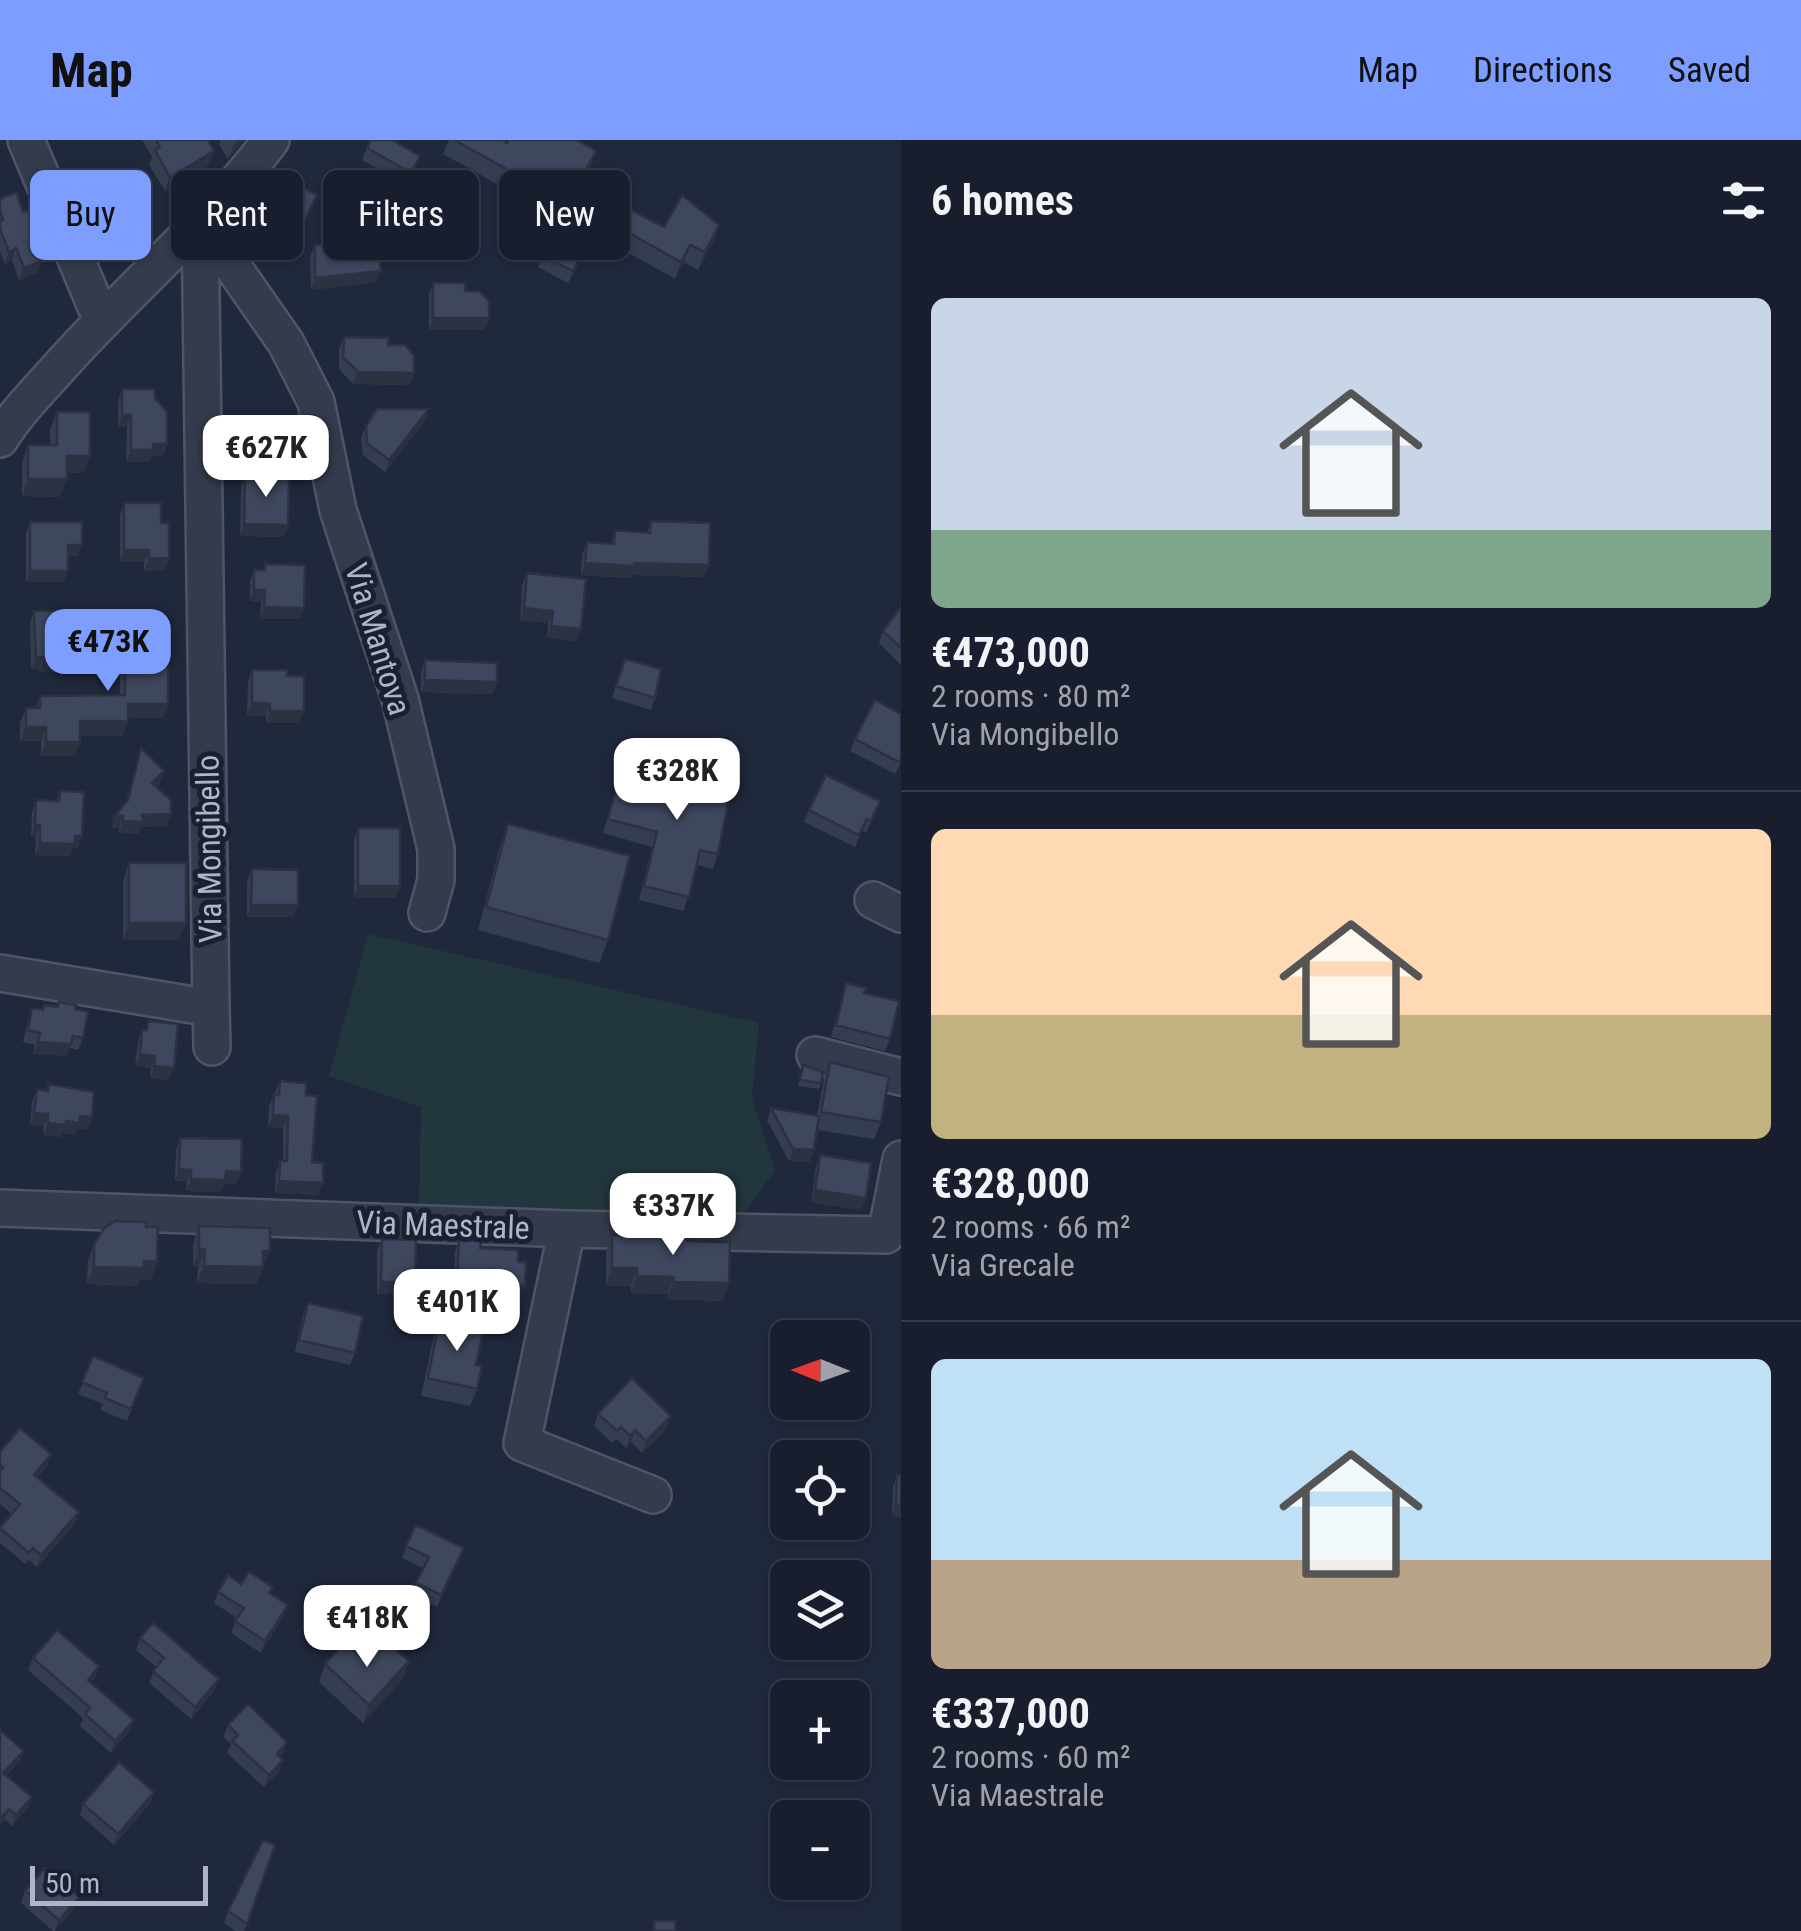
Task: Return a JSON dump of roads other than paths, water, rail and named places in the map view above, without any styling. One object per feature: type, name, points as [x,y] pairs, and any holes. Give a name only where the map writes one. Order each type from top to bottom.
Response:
[{"type":"street","points":[[26,140],[102,321]]},
{"type":"street","points":[[248,170],[271,140]]},
{"type":"street","points":[[0,439],[12,419],[171,250]]},
{"type":"street","name":"Via Mongibello","points":[[201,260],[212,1047]]},
{"type":"street","name":"Via Mantova","points":[[228,260],[286,342],[316,402],[338,510],[400,699],[436,850],[436,880],[427,912]]},
{"type":"street","points":[[0,973],[211,1008]]},
{"type":"street","points":[[815,1055],[901,1076]]},
{"type":"street","name":"Via Maestrale","points":[[0,1208],[567,1230],[886,1235],[901,1159]]},
{"type":"street","points":[[567,1230],[522,1443],[654,1495]]}]
